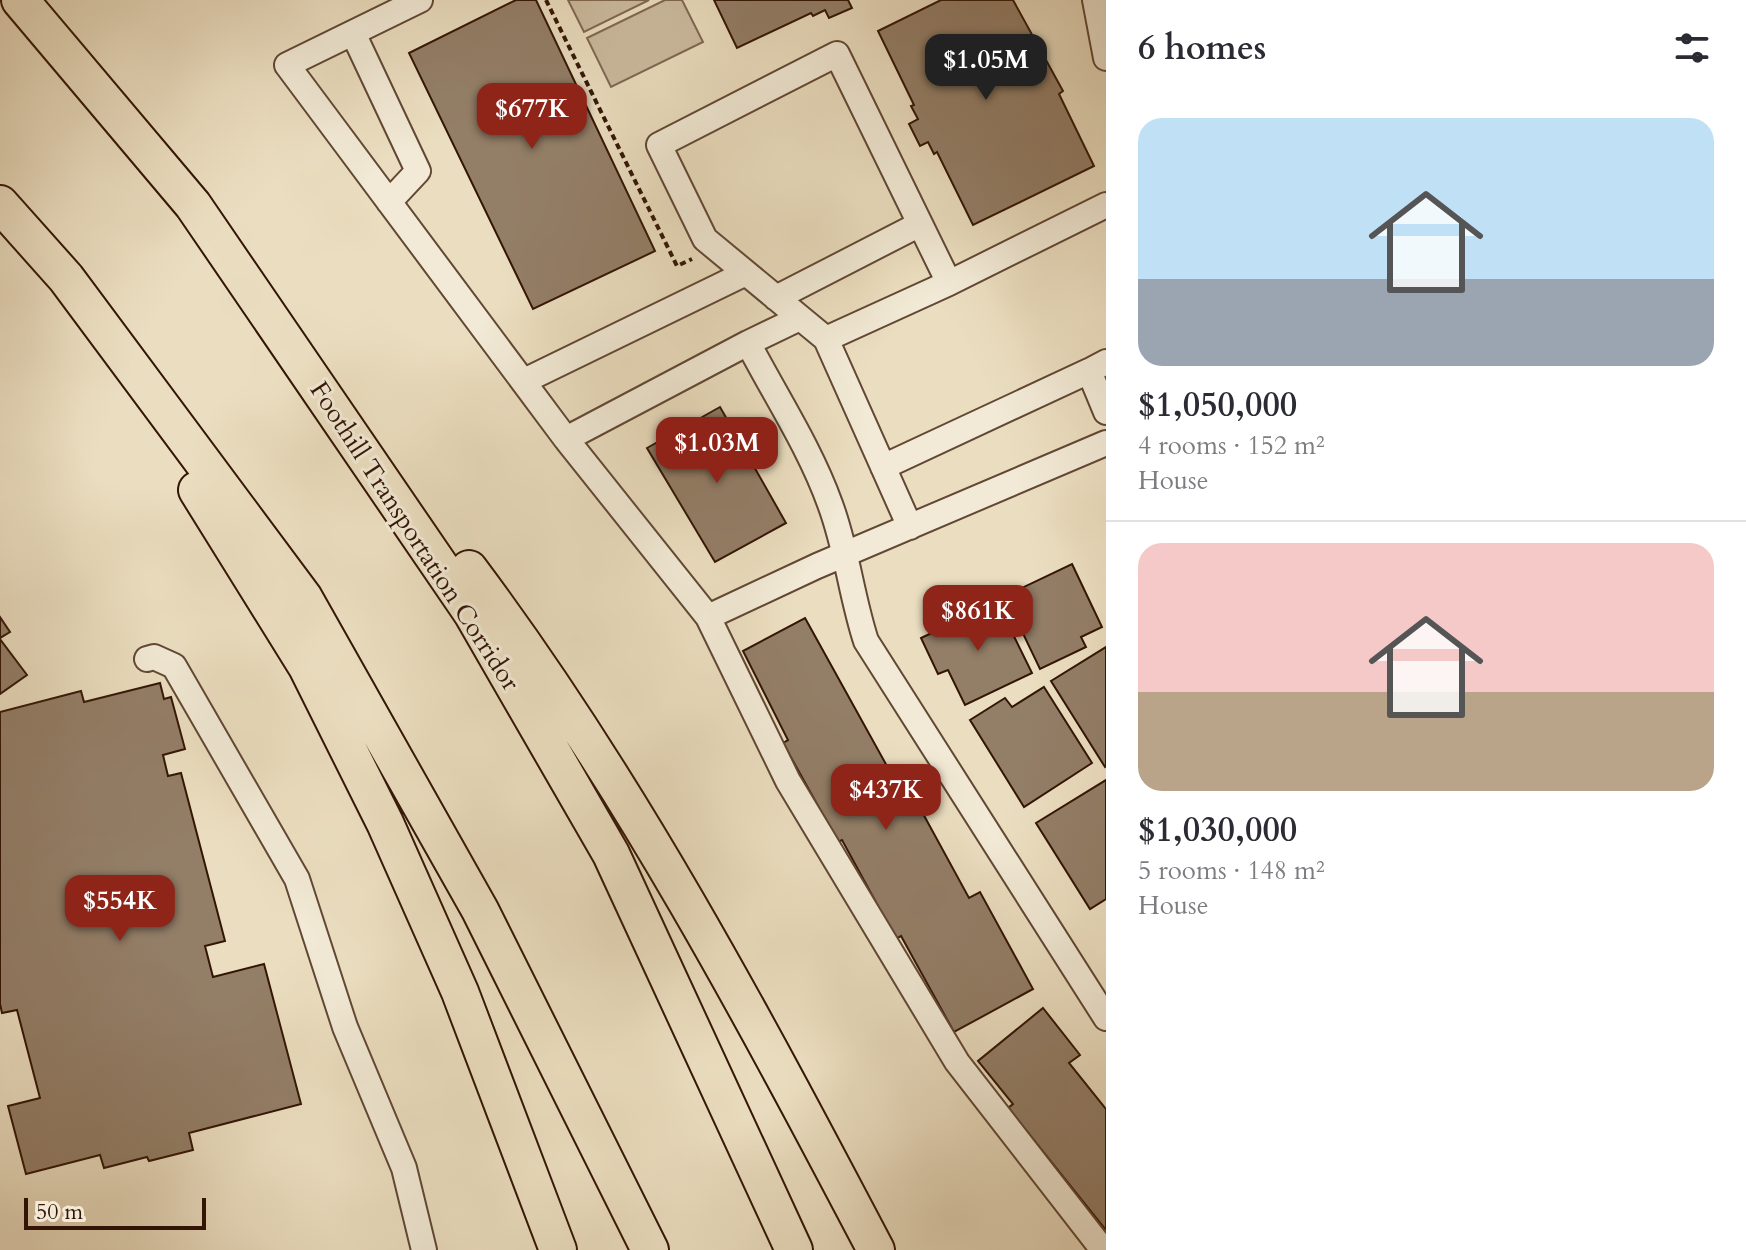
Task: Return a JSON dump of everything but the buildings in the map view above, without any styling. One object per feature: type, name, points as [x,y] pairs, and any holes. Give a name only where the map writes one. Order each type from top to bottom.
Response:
[{"type":"highway","name":"Foothill Transportation Corridor","points":[[20,0],[193,205],[472,613],[611,854],[794,1250]]},
{"type":"highway","points":[[0,204],[66,278],[304,598],[480,910],[650,1250]]},
{"type":"highway","points":[[193,205],[525,644],[604,765],[742,996],[876,1250]]},
{"type":"highway","points":[[66,278],[307,667],[385,823],[436,936],[523,1150],[558,1250]]},
{"type":"lane","points":[[420,0],[287,65],[566,439],[708,617],[788,781],[957,1062],[1103,1250]]},
{"type":"lane","points":[[1095,0],[1106,58]]},
{"type":"lane","points":[[353,33],[418,171],[389,202]]},
{"type":"lane","points":[[910,527],[826,339],[705,239],[659,145],[837,54],[949,283]]},
{"type":"lane","points":[[826,339],[949,283],[1106,205]]},
{"type":"lane","points":[[776,298],[920,224]]},
{"type":"lane","points":[[524,381],[746,273]]},
{"type":"lane","points":[[566,439],[800,318]]},
{"type":"lane","points":[[748,343],[829,499],[847,553],[850,590],[866,641],[1106,1018]]},
{"type":"lane","points":[[883,467],[1097,366],[1106,412]]},
{"type":"lane","points":[[708,617],[847,553],[1106,443]]},
{"type":"lane","points":[[147,659],[154,657],[174,666],[297,879],[323,950],[345,1027],[404,1168],[424,1250]]},
{"type":"path","points":[[546,0],[677,266],[716,248]]},
{"type":"shaded area","points":[[568,0],[649,0],[584,32]]},
{"type":"shaded area","points":[[665,0],[682,0],[703,42],[611,87],[587,38]]}]
